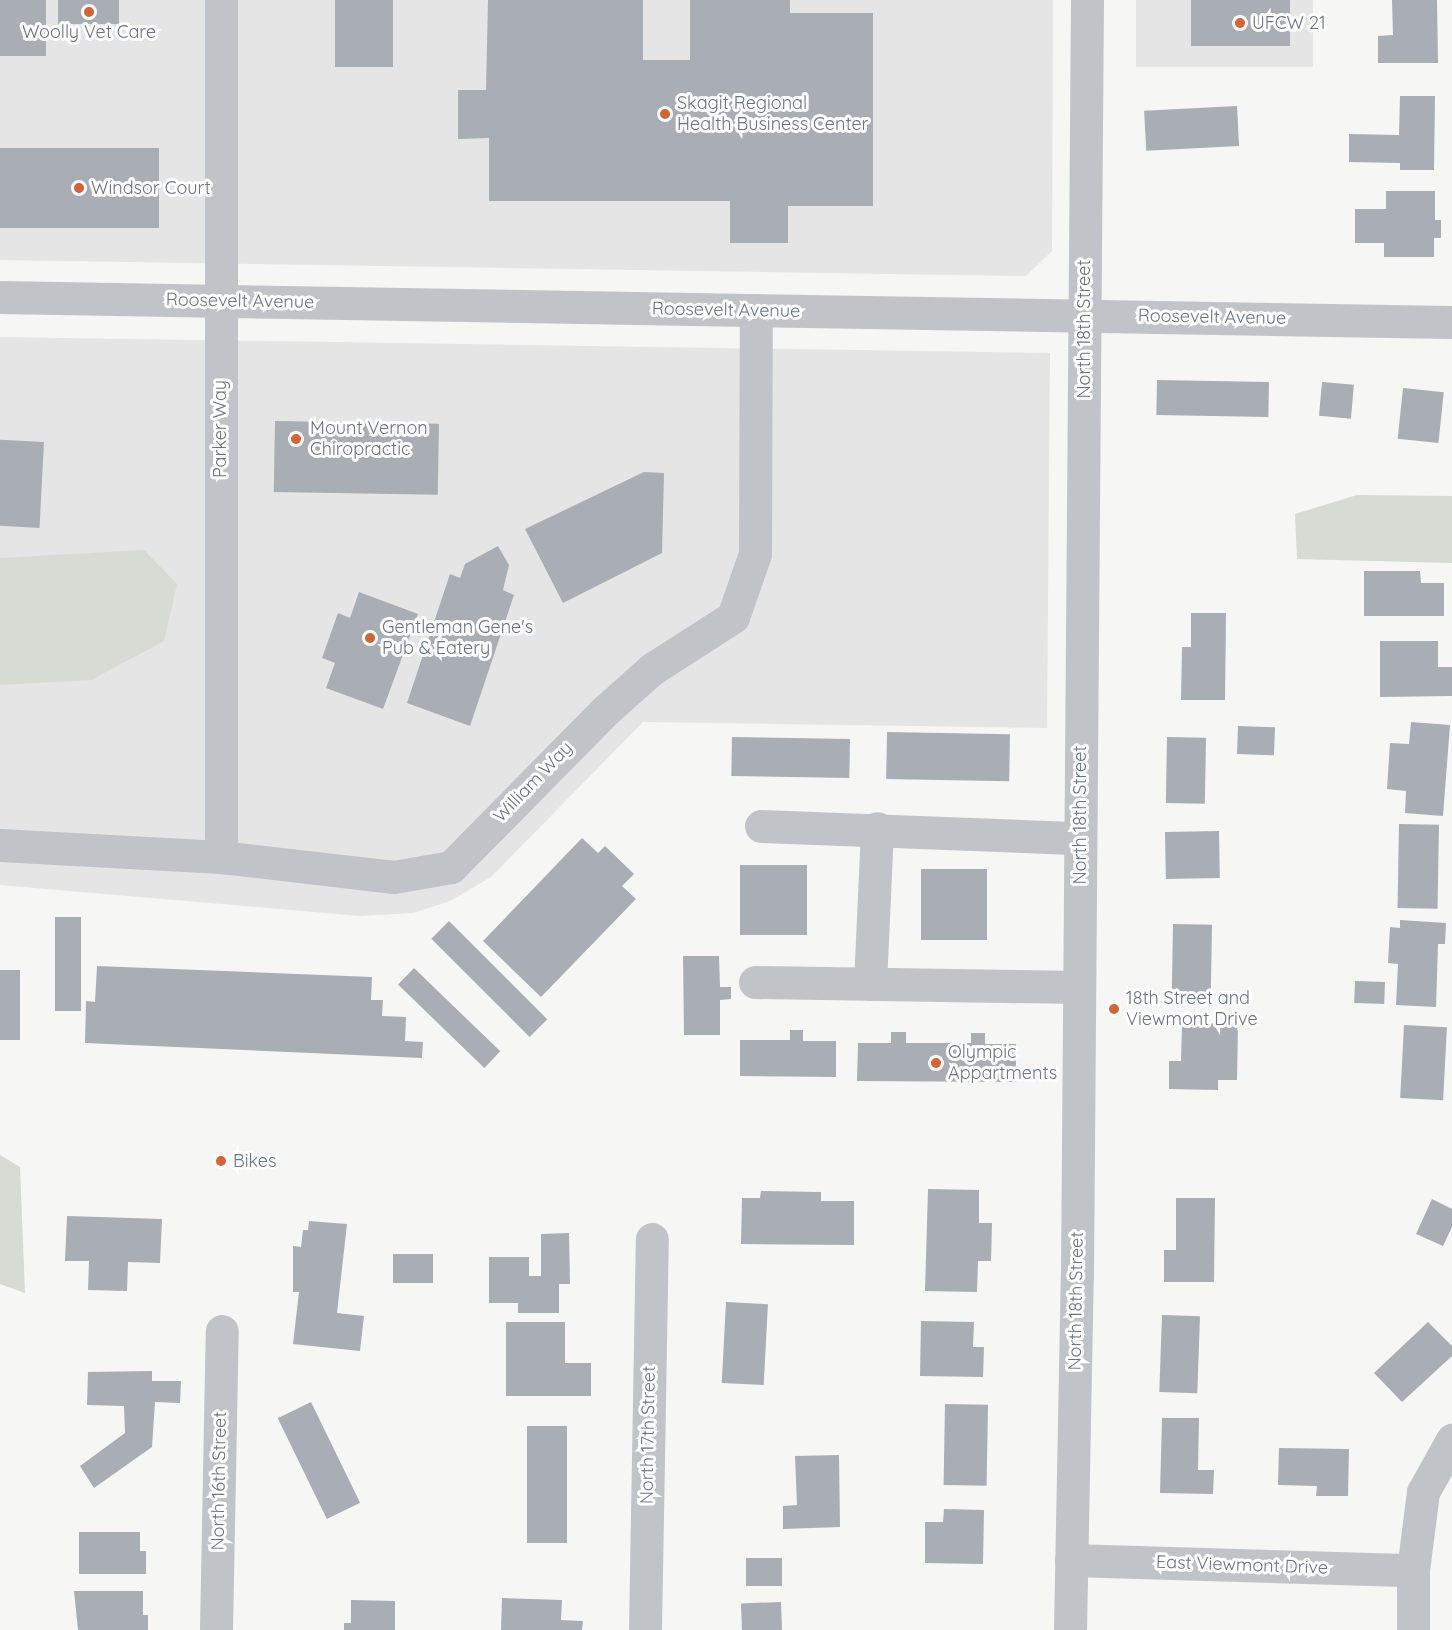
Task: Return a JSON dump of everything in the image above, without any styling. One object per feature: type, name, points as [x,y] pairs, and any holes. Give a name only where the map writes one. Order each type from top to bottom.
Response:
[{"type":"street","name":"Parker Way","points":[[220,857],[221,0]]},
{"type":"street","name":"North 18th Street","points":[[1070,1630],[1079,987],[1087,0]]},
{"type":"street","name":"Roosevelt Avenue","points":[[0,297],[1452,322]]},
{"type":"street","name":"William Way","points":[[0,845],[220,857],[394,877],[451,867],[573,739],[652,669],[734,617],[755,554],[756,310]]},
{"type":"street","points":[[761,826],[877,828],[1080,838]]},
{"type":"street","points":[[870,984],[877,828]]},
{"type":"street","points":[[755,982],[1079,987]]},
{"type":"street","name":"North 17th Street","points":[[645,1630],[652,1239]]},
{"type":"street","name":"North 16th Street","points":[[216,1630],[222,1331]]},
{"type":"street","points":[[1413,1630],[1413,1570],[1423,1492],[1452,1440]]},
{"type":"street","name":"East Viewmont Drive","points":[[1071,1560],[1413,1570]]},
{"type":"shaded area","points":[[0,0],[1053,0],[1052,251],[1026,276],[0,260]]},
{"type":"shaded area","points":[[1136,0],[1313,0],[1313,67],[1136,67]]},
{"type":"shaded area","points":[[0,337],[1050,353],[1047,728],[643,722],[491,877],[450,901],[413,913],[360,916],[0,885]]},
{"type":"shaded area","points":[[1357,495],[1452,496],[1452,563],[1297,559],[1295,514]]},
{"type":"shaded area","points":[[144,550],[177,584],[164,641],[91,680],[0,685],[0,558]]},
{"type":"shaded area","points":[[0,1155],[20,1167],[25,1293],[0,1284]]},
{"type":"building","points":[[0,0],[46,0],[46,56],[0,56]]},
{"type":"building","name":"Woolly Vet Care","points":[[58,0],[119,0],[119,24],[58,24]]},
{"type":"building","points":[[335,0],[393,0],[393,67],[335,67]]},
{"type":"building","name":"Skagit Regional Health Business Center","points":[[488,0],[643,0],[643,60],[690,60],[690,0],[790,0],[790,13],[873,13],[873,206],[788,206],[788,243],[730,243],[730,201],[489,201],[489,138],[458,139],[458,90],[486,90]]},
{"type":"building","name":"UFCW 21","points":[[1191,0],[1290,0],[1290,46],[1191,46]]},
{"type":"building","points":[[1392,0],[1437,0],[1438,63],[1378,63],[1378,36],[1393,35]]},
{"type":"building","points":[[1400,96],[1435,96],[1434,170],[1400,170],[1400,163],[1349,162],[1349,134],[1399,135]]},
{"type":"building","points":[[1237,106],[1239,146],[1146,151],[1144,111]]},
{"type":"building","name":"Windsor Court","points":[[0,148],[159,148],[159,228],[0,228]]},
{"type":"building","points":[[1386,191],[1435,191],[1435,220],[1441,220],[1441,238],[1434,238],[1434,257],[1384,257],[1384,243],[1355,243],[1355,209],[1386,209]]},
{"type":"building","points":[[1157,380],[1269,382],[1268,417],[1156,415]]},
{"type":"building","points":[[1322,382],[1354,385],[1351,419],[1319,416]]},
{"type":"building","points":[[1403,388],[1444,392],[1438,443],[1398,439]]},
{"type":"building","points":[[275,421],[439,424],[438,495],[274,492]]},
{"type":"building","points":[[0,440],[44,442],[39,528],[0,526]]},
{"type":"building","points":[[644,472],[664,473],[662,553],[563,603],[525,529]]},
{"type":"building","points":[[498,546],[509,565],[503,590],[514,595],[470,726],[407,703],[450,574],[460,578],[465,564]]},
{"type":"building","points":[[1364,571],[1420,571],[1421,583],[1444,583],[1444,616],[1364,616]]},
{"type":"building","name":"Gentleman Gene's Pub & Eatery","points":[[359,592],[418,614],[383,709],[326,688],[335,663],[322,658],[338,613],[350,618]]},
{"type":"building","points":[[1191,613],[1226,613],[1225,700],[1181,700],[1182,647],[1191,647]]},
{"type":"building","points":[[1380,641],[1438,641],[1438,667],[1452,667],[1452,696],[1380,697]]},
{"type":"building","points":[[1411,722],[1450,725],[1443,816],[1405,813],[1406,791],[1387,789],[1390,743],[1409,744]]},
{"type":"building","points":[[1238,726],[1275,727],[1274,755],[1237,754]]},
{"type":"building","points":[[887,732],[1010,734],[1009,781],[886,779]]},
{"type":"building","points":[[732,737],[850,739],[849,778],[731,776]]},
{"type":"building","points":[[1167,737],[1206,738],[1205,804],[1166,803]]},
{"type":"building","points":[[1399,824],[1439,825],[1438,909],[1398,908]]},
{"type":"building","points":[[1219,831],[1220,878],[1166,879],[1165,832]]},
{"type":"building","points":[[582,838],[598,853],[605,846],[634,874],[622,886],[636,899],[541,997],[483,941]]},
{"type":"building","points":[[740,865],[807,865],[807,935],[740,935]]},
{"type":"building","points":[[921,869],[987,869],[987,940],[921,940]]},
{"type":"building","points":[[55,917],[81,917],[81,1011],[55,1011]]},
{"type":"building","points":[[1400,920],[1446,923],[1445,944],[1438,944],[1436,1007],[1396,1005],[1398,964],[1388,963],[1390,927],[1400,928]]},
{"type":"building","points":[[449,921],[547,1019],[530,1037],[431,939]]},
{"type":"building","points":[[1173,924],[1212,925],[1211,998],[1172,997]]},
{"type":"building","points":[[683,956],[719,956],[720,987],[731,987],[731,999],[720,1000],[720,1035],[684,1035]]},
{"type":"building","points":[[97,966],[372,977],[371,1000],[383,1000],[382,1016],[406,1017],[405,1041],[423,1042],[422,1058],[85,1043],[86,1001],[95,1002]]},
{"type":"building","points":[[414,968],[500,1051],[484,1068],[398,985]]},
{"type":"building","points":[[0,970],[20,970],[20,1040],[0,1040]]},
{"type":"building","points":[[1355,981],[1385,982],[1384,1004],[1354,1003]]},
{"type":"building","points":[[1182,1023],[1238,1024],[1237,1080],[1218,1080],[1218,1090],[1169,1089],[1169,1061],[1181,1061]]},
{"type":"building","points":[[1404,1025],[1447,1027],[1443,1100],[1400,1098]]},
{"type":"building","points":[[790,1030],[803,1030],[803,1041],[836,1041],[836,1077],[740,1076],[740,1040],[790,1040]]},
{"type":"building","name":"Olympic Appartments","points":[[891,1032],[906,1032],[906,1043],[971,1043],[971,1033],[985,1033],[985,1044],[1016,1044],[1016,1082],[857,1081],[858,1043],[891,1043]]},
{"type":"building","points":[[928,1189],[979,1190],[979,1223],[992,1223],[991,1261],[978,1261],[977,1292],[925,1291]]},
{"type":"building","points":[[761,1191],[821,1192],[821,1201],[854,1201],[854,1245],[741,1244],[742,1198],[760,1198]]},
{"type":"building","points":[[1176,1198],[1215,1198],[1214,1282],[1164,1282],[1164,1250],[1176,1250]]},
{"type":"building","points":[[1432,1199],[1452,1209],[1452,1227],[1443,1246],[1416,1234]]},
{"type":"building","points":[[67,1216],[162,1219],[160,1263],[128,1262],[127,1291],[88,1290],[89,1261],[65,1261]]},
{"type":"building","points":[[309,1221],[347,1224],[337,1313],[364,1316],[360,1351],[293,1344],[299,1292],[293,1292],[293,1246],[301,1247],[303,1230],[308,1230]]},
{"type":"building","points":[[569,1233],[570,1284],[559,1284],[559,1313],[518,1313],[518,1303],[489,1303],[489,1257],[529,1257],[529,1276],[541,1276],[541,1234]]},
{"type":"building","points":[[393,1254],[433,1254],[433,1283],[393,1283]]},
{"type":"building","points":[[726,1302],[768,1304],[764,1385],[722,1383]]},
{"type":"building","points":[[1162,1315],[1200,1316],[1197,1393],[1159,1392]]},
{"type":"building","points":[[921,1321],[974,1322],[973,1347],[984,1347],[983,1377],[920,1376]]},
{"type":"building","points":[[506,1322],[565,1322],[565,1363],[591,1363],[591,1396],[506,1396]]},
{"type":"building","points":[[1428,1322],[1452,1346],[1452,1356],[1402,1402],[1374,1373]]},
{"type":"building","points":[[152,1371],[152,1381],[181,1381],[180,1403],[155,1402],[152,1447],[94,1488],[80,1466],[125,1433],[124,1406],[87,1405],[88,1372]]},
{"type":"building","points":[[311,1402],[360,1503],[327,1519],[278,1418]]},
{"type":"building","points":[[945,1404],[988,1405],[987,1486],[944,1485]]},
{"type":"building","points":[[1162,1418],[1199,1418],[1198,1470],[1214,1470],[1213,1494],[1160,1493]]},
{"type":"building","points":[[527,1426],[567,1426],[567,1543],[527,1543]]},
{"type":"building","points":[[1279,1448],[1349,1449],[1348,1496],[1316,1496],[1317,1486],[1278,1485]]},
{"type":"building","points":[[839,1455],[840,1527],[783,1529],[783,1506],[797,1505],[795,1456]]},
{"type":"building","points":[[944,1509],[984,1510],[983,1564],[925,1563],[925,1522],[943,1522]]},
{"type":"building","points":[[79,1532],[140,1532],[140,1551],[146,1551],[146,1574],[79,1574]]},
{"type":"building","points":[[746,1558],[782,1558],[782,1586],[746,1586]]},
{"type":"building","points":[[74,1591],[143,1591],[143,1615],[148,1615],[148,1630],[78,1630]]},
{"type":"building","points":[[502,1598],[562,1600],[561,1620],[583,1621],[582,1630],[501,1630]]},
{"type":"building","points":[[351,1600],[395,1601],[395,1630],[344,1630],[344,1623],[351,1623]]},
{"type":"building","points":[[781,1602],[782,1630],[742,1630],[741,1603]]},
{"type":"place","name":"Woolly Vet Care","points":[[89,12]]},
{"type":"place","name":"UFCW 21","points":[[1240,23]]},
{"type":"place","name":"Skagit Regional Health Business Center","points":[[665,114]]},
{"type":"place","name":"Windsor Court","points":[[79,188]]},
{"type":"place","name":"Mount Vernon Chiropractic","points":[[296,439]]},
{"type":"place","name":"Gentleman Gene's Pub & Eatery","points":[[370,638]]},
{"type":"place","name":"18th Street and Viewmont Drive","points":[[1114,1009]]},
{"type":"place","name":"Olympic Appartments","points":[[936,1063]]},
{"type":"place","name":"Bikes","points":[[221,1161]]}]
